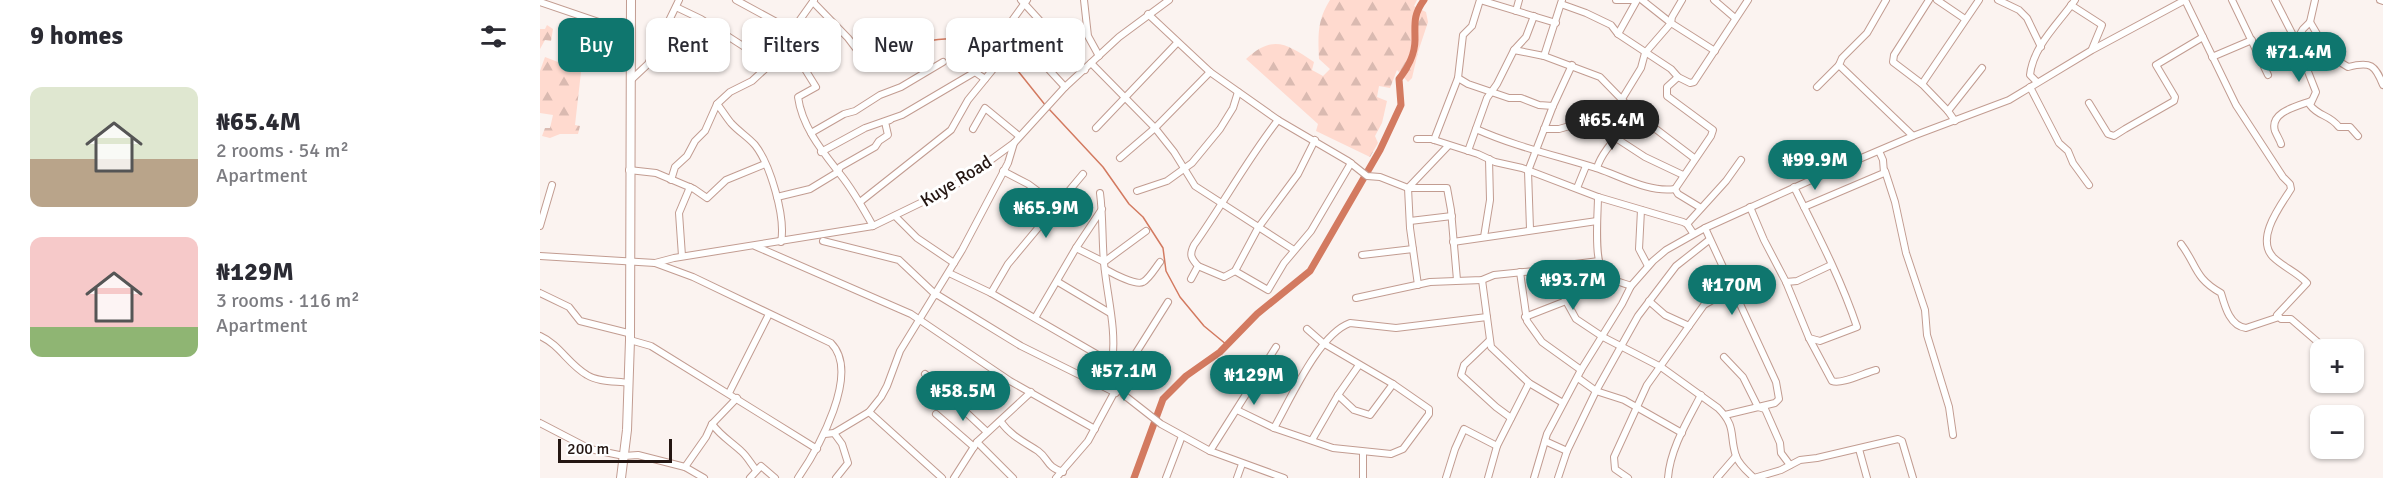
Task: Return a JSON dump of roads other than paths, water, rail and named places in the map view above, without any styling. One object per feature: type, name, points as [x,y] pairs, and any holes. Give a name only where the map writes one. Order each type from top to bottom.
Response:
[{"type":"main road","points":[[630,18],[631,0]]},
{"type":"main road","points":[[621,478],[628,383],[631,72]]},
{"type":"street","points":[[631,80],[648,64],[679,0]]},
{"type":"street","points":[[736,0],[769,18]]},
{"type":"street","points":[[1079,0],[1085,2],[1089,36],[1099,56]]},
{"type":"street","name":"Kuye Road","points":[[1085,69],[1148,14],[1169,0]]},
{"type":"street","points":[[1434,140],[1458,78],[1463,35],[1472,27],[1480,0],[1556,23]]},
{"type":"street","points":[[1516,11],[1519,0]]},
{"type":"street","points":[[1617,0],[1635,0],[1618,34]]},
{"type":"street","points":[[1642,0],[1671,23],[1715,51]]},
{"type":"street","points":[[1622,99],[1641,68],[1645,53],[1671,23],[1682,0]]},
{"type":"street","points":[[1714,0],[1735,18]]},
{"type":"street","points":[[1544,56],[1561,2],[1604,21],[1618,34],[1671,69],[1678,77],[1688,82],[1694,81],[1748,0]]},
{"type":"street","points":[[1817,87],[1871,27],[1886,0]]},
{"type":"street","points":[[1929,0],[1893,59],[1897,67],[1922,84],[1955,121]]},
{"type":"street","points":[[1937,0],[1965,19]]},
{"type":"street","points":[[1922,84],[1979,0]]},
{"type":"street","points":[[1998,0],[2019,10],[2027,18],[2041,47]]},
{"type":"street","points":[[1534,478],[1545,441],[1581,370],[1603,337],[1630,286],[1666,250],[1693,233],[1750,207],[1913,136],[2009,100],[2092,50],[2185,0],[2245,121],[2290,184],[2291,189],[2275,211],[2269,228],[2267,248],[2272,256],[2299,274],[2307,283],[2283,306],[2277,315],[2279,317]]},
{"type":"street","points":[[2232,0],[2268,75]]},
{"type":"street","points":[[2276,0],[2296,41],[2316,92],[2310,105],[2314,111],[2331,118],[2339,127],[2350,127],[2358,136]]},
{"type":"street","points":[[2296,41],[2310,22],[2315,0]]},
{"type":"street","points":[[802,18],[814,1],[853,45]]},
{"type":"street","points":[[860,202],[948,134],[958,121],[968,100],[1003,57],[1009,25],[1024,1],[1039,18]]},
{"type":"street","points":[[540,2],[586,18]]},
{"type":"street","points":[[2037,82],[2030,75],[2031,67],[2054,25],[2073,2],[2102,25],[2092,50]]},
{"type":"street","points":[[676,7],[701,19],[742,45]]},
{"type":"street","points":[[1148,14],[1210,72],[1278,120],[1315,140],[1367,176],[1380,177],[1408,188],[1447,188],[1452,216],[1457,280]]},
{"type":"street","points":[[1468,151],[1490,92],[1497,84],[1514,50],[1526,37],[1534,16]]},
{"type":"street","points":[[2310,22],[2332,58],[2348,67],[2363,63],[2373,66],[2383,85]]},
{"type":"street","points":[[2089,103],[2108,134],[2114,136],[2120,134],[2174,101],[2175,97],[2156,65],[2203,37]]},
{"type":"street","points":[[2212,57],[2252,40]]},
{"type":"street","points":[[1096,128],[1177,43]]},
{"type":"street","points":[[1514,50],[1544,56],[1600,77],[1636,114],[1694,158]]},
{"type":"street","points":[[811,133],[844,114],[855,111],[880,95],[901,87],[943,62]]},
{"type":"street","points":[[1091,63],[1155,128],[1174,152],[1195,186],[1294,250]]},
{"type":"street","points":[[1530,229],[1528,171],[1553,106],[1572,65]]},
{"type":"street","points":[[1839,65],[1913,136]]},
{"type":"street","points":[[1948,111],[1982,68]]},
{"type":"street","points":[[671,180],[675,167],[687,156],[695,141],[705,131],[717,104],[730,92],[758,77],[762,72]]},
{"type":"street","points":[[807,72],[816,87],[798,97],[811,133],[821,152],[860,202],[873,226]]},
{"type":"street","points":[[777,196],[810,189],[838,172],[840,167],[875,147],[888,135],[885,122],[975,72],[979,72],[985,79]]},
{"type":"street","points":[[1051,72],[1065,87]]},
{"type":"street","name":"Kuye Road","points":[[655,263],[682,256],[873,226],[952,187],[1014,143],[1082,72]]},
{"type":"street","points":[[1120,158],[1155,128],[1210,72]]},
{"type":"street","points":[[1675,189],[1713,130],[1667,96],[1667,87],[1678,77]]},
{"type":"street","points":[[1458,78],[1509,98],[1525,99],[1539,105],[1553,106]]},
{"type":"street","points":[[2030,87],[2059,143],[2068,151],[2073,163],[2090,185]]},
{"type":"street","points":[[1137,191],[1167,181],[1184,170],[1220,129],[1233,108],[1238,92]]},
{"type":"street","points":[[2282,144],[2274,130],[2277,118],[2282,111],[2311,101]]},
{"type":"street","points":[[717,104],[731,123],[755,146],[765,164],[777,196],[783,228],[781,242]]},
{"type":"street","points":[[973,129],[985,108],[1019,136]]},
{"type":"street","points":[[1597,168],[1600,158],[1636,114]]},
{"type":"street","points":[[821,152],[860,130],[893,118]]},
{"type":"street","points":[[1278,120],[1253,154],[1223,204],[1190,252],[1198,266],[1224,277],[1235,271],[1258,228],[1292,183],[1315,140]]},
{"type":"street","points":[[1544,129],[1559,129],[1580,123],[1604,129],[1616,140],[1644,157],[1683,175]]},
{"type":"street","points":[[1476,129],[1508,143],[1597,168],[1654,188],[1675,189]]},
{"type":"street","points":[[1417,139],[1434,140],[1687,224],[1693,233]]},
{"type":"street","points":[[825,434],[834,433],[869,412],[887,386],[900,351],[949,273],[1003,171],[1014,143]]},
{"type":"street","points":[[1408,188],[1428,170],[1448,146]]},
{"type":"street","points":[[1879,151],[1895,202],[1906,253],[1925,310],[1927,335],[1949,407],[1953,435]]},
{"type":"street","points":[[1484,237],[1490,200],[1490,159]]},
{"type":"street","points":[[1687,224],[1726,181],[1741,160]]},
{"type":"street","points":[[1235,271],[1268,290],[1294,250],[1311,231],[1351,163]]},
{"type":"street","points":[[629,170],[656,173],[690,187],[707,198],[726,180],[738,173],[765,164]]},
{"type":"street","points":[[1577,188],[1586,166]]},
{"type":"street","points":[[1003,171],[1028,184],[1058,206]]},
{"type":"street","points":[[1804,207],[1885,171]]},
{"type":"street","points":[[991,293],[1008,264],[1083,174]]},
{"type":"street","points":[[540,226],[552,185]]},
{"type":"street","points":[[682,256],[678,217],[690,187]]},
{"type":"street","points":[[1408,188],[1418,285]]},
{"type":"street","points":[[1794,188],[1815,226],[1848,300],[1857,327],[1820,340],[1809,338]]},
{"type":"street","points":[[1675,189],[1678,194],[1701,208]]},
{"type":"street","points":[[1101,193],[1105,266],[1110,312],[1114,324],[1112,363],[1117,390]]},
{"type":"street","points":[[1598,196],[1599,261],[1604,275],[1630,286]]},
{"type":"street","points":[[1750,207],[1786,282],[1809,338],[1832,381],[1842,382],[1876,370]]},
{"type":"street","points":[[1035,318],[1102,209]]},
{"type":"street","points":[[1641,210],[1639,249],[1648,266]]},
{"type":"street","points":[[895,216],[917,238],[954,263]]},
{"type":"street","points":[[1410,221],[1452,216]]},
{"type":"street","points":[[1453,242],[1597,221]]},
{"type":"street","points":[[1705,228],[1777,386],[1779,399],[1777,402],[1725,415]]},
{"type":"street","points":[[1105,266],[1146,231]]},
{"type":"street","points":[[1558,478],[1567,451],[1596,391],[1649,301],[1676,266],[1709,240]]},
{"type":"street","points":[[823,241],[899,260],[936,295],[1021,346],[1117,390],[1161,424],[1210,451],[1282,478]]},
{"type":"street","points":[[2181,244],[2196,271],[2211,288],[2221,293],[2227,311],[2235,323],[2242,328],[2279,317],[2291,319],[2314,339]]},
{"type":"street","points":[[754,246],[911,314],[1010,381],[1095,429]]},
{"type":"street","points":[[1076,248],[1120,277],[1140,283],[1145,281],[1160,262]]},
{"type":"street","points":[[1362,255],[1413,249]]},
{"type":"street","points":[[540,256],[655,263],[687,274],[831,344],[839,354],[843,371],[825,434],[798,478]]},
{"type":"street","points":[[1356,298],[1418,285],[1457,280],[1482,280],[1494,275],[1555,269],[1559,266],[1599,261]]},
{"type":"street","points":[[1786,282],[1797,281],[1831,265]]},
{"type":"street","points":[[1191,279],[1198,266]]},
{"type":"street","points":[[1559,266],[1566,301],[1576,319],[1603,337],[1661,367],[1725,415],[1734,433],[1736,456],[1754,478],[1800,460],[1900,439],[1913,478]]},
{"type":"street","points":[[1520,272],[1525,317],[1542,342],[1581,370]]},
{"type":"street","points":[[949,273],[991,293],[1112,363]]},
{"type":"street","points":[[1525,317],[1566,301],[1604,275]]},
{"type":"street","points":[[1482,280],[1491,347],[1529,383],[1563,403]]},
{"type":"street","points":[[1058,282],[1110,312]]},
{"type":"street","points":[[1628,478],[1618,476],[1614,457],[1647,385],[1704,305],[1732,289]]},
{"type":"street","points":[[540,293],[569,307],[580,321],[651,346],[817,449]]},
{"type":"street","points":[[1649,301],[1665,315],[1689,326]]},
{"type":"street","points":[[1056,478],[1095,429],[1134,356],[1168,302]]},
{"type":"street","points":[[729,393],[769,314]]},
{"type":"street","points":[[1274,428],[1323,343],[1350,322],[1396,328],[1487,317]]},
{"type":"street","points":[[1237,410],[1274,428],[1333,448],[1363,453],[1391,454],[1403,449],[1429,414],[1427,406],[1323,343],[1307,329]]},
{"type":"street","points":[[540,336],[563,351],[566,358],[588,376],[628,383]]},
{"type":"street","points":[[1489,341],[1464,365],[1461,375],[1511,418]]},
{"type":"street","points":[[1210,451],[1276,347]]},
{"type":"street","points":[[1724,357],[1743,377],[1758,407],[1765,410],[1780,443],[1781,453],[1790,465]]},
{"type":"street","points":[[1312,440],[1338,395],[1359,365]]},
{"type":"street","points":[[925,374],[987,432]]},
{"type":"street","points":[[1578,378],[1596,391],[1618,397],[1682,433]]},
{"type":"street","points":[[1488,478],[1497,446],[1529,383]]},
{"type":"street","points":[[1338,395],[1354,410],[1370,416],[1393,384]]},
{"type":"street","points":[[954,478],[987,432],[1001,422],[1031,392]]},
{"type":"street","points":[[1668,478],[1670,464],[1682,433],[1701,395]]},
{"type":"street","points":[[686,467],[712,424],[737,398]]},
{"type":"street","points":[[869,412],[942,478]]},
{"type":"street","points":[[936,414],[1013,478]]},
{"type":"street","points":[[1001,422],[1008,432],[1039,453],[1046,463],[1063,472]]},
{"type":"street","points":[[540,423],[590,449],[624,456],[638,455],[686,467],[704,478]]},
{"type":"street","points":[[712,424],[723,439],[742,452],[756,470]]},
{"type":"street","points":[[1446,478],[1464,429],[1497,446]]},
{"type":"street","points":[[834,433],[843,444],[848,463],[836,478]]},
{"type":"street","points":[[1166,478],[1182,436]]},
{"type":"street","points":[[1545,441],[1567,451]]},
{"type":"street","points":[[1859,449],[1867,478]]},
{"type":"street","points":[[1363,453],[1363,478]]},
{"type":"street","points":[[1717,478],[1736,456]]},
{"type":"street","points":[[1237,478],[1242,464]]},
{"type":"street","points":[[750,478],[762,466],[775,478]]},
{"type":"waterway","points":[[1134,478],[1163,399],[1186,376],[1220,352],[1257,314],[1310,271],[1380,150],[1401,105],[1399,79],[1412,56],[1415,45],[1416,15],[1424,0]]},
{"type":"waterway","points":[[934,40],[946,39]]},
{"type":"waterway","points":[[1019,72],[1046,106]]},
{"type":"waterway","points":[[1049,109],[1103,167],[1129,204],[1143,217],[1163,248],[1166,271],[1180,297],[1204,326],[1227,345]]}]
